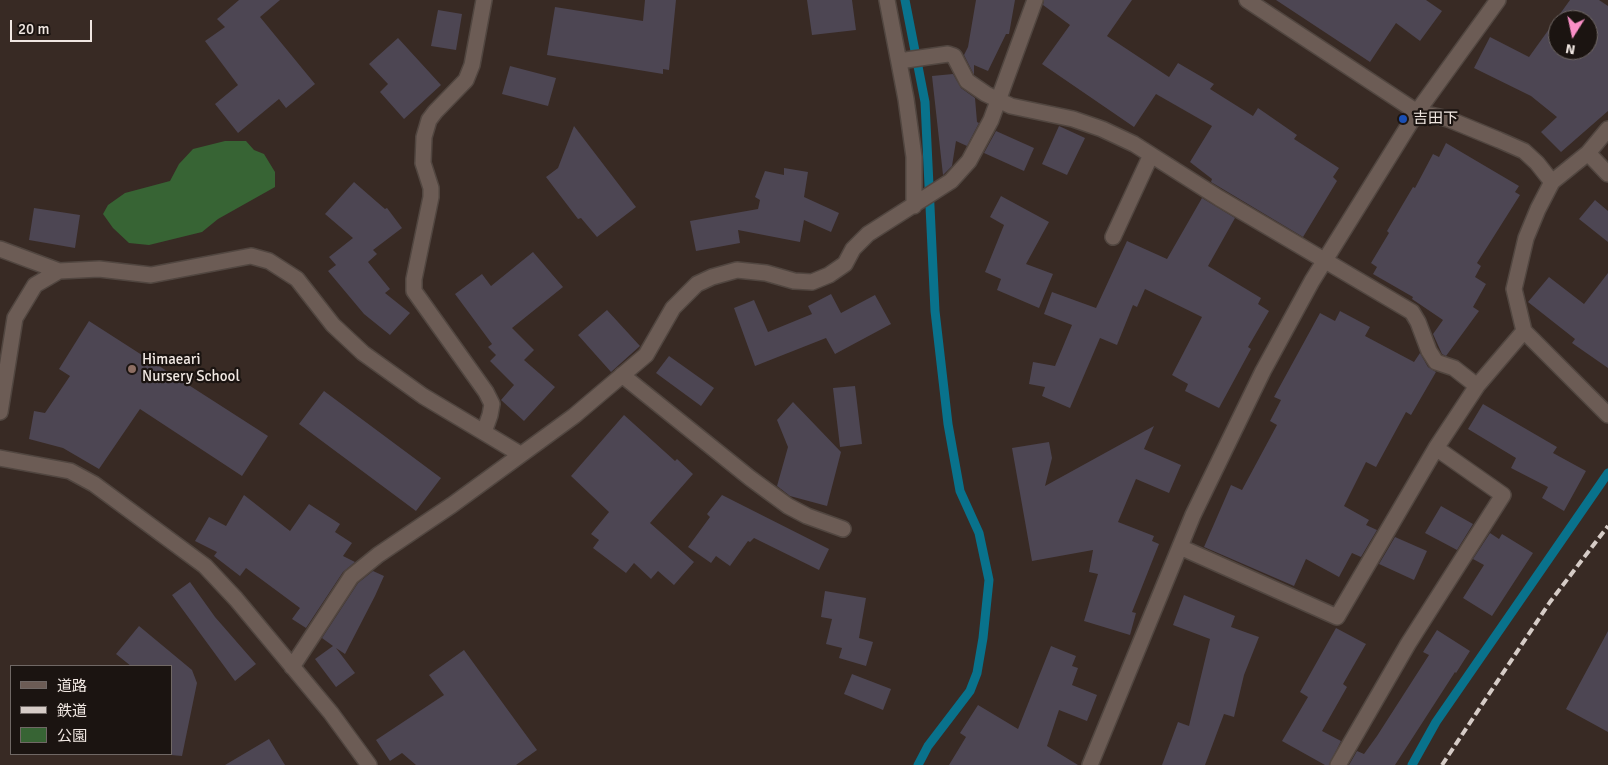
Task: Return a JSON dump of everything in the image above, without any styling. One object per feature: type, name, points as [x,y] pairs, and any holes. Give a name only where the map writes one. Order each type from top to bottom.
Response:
[{"type":"street","points":[[484,0],[472,65],[466,80],[429,120],[424,137],[423,163],[431,188],[431,197],[414,279],[414,291],[492,404],[484,432]]},
{"type":"street","points":[[887,0],[906,99],[914,157],[914,206]]},
{"type":"street","points":[[292,667],[351,577],[378,555],[452,505],[574,416],[646,355],[673,308],[697,284],[712,276],[737,270],[766,274],[794,281],[812,282],[829,275],[845,264],[853,249],[868,234],[942,188],[964,167],[981,141],[999,100],[1036,0]]},
{"type":"street","points":[[1247,0],[1417,112],[1448,119],[1524,151],[1552,182]]},
{"type":"street","points":[[1090,765],[1180,547],[1263,371],[1324,262],[1417,112],[1498,0]]},
{"type":"street","points":[[898,61],[935,54],[954,56],[967,81],[986,94],[1011,106],[1073,119],[1102,129],[1151,155],[1324,262],[1412,312],[1418,322],[1428,352],[1436,362],[1454,368],[1477,386]]},
{"type":"street","points":[[1608,129],[1588,153],[1552,182],[1526,238],[1514,289],[1524,331],[1608,415]]},
{"type":"street","points":[[1588,153],[1608,174]]},
{"type":"street","points":[[1113,238],[1151,155]]},
{"type":"street","points":[[0,250],[59,271],[99,269],[151,275],[251,256],[269,261],[297,279],[333,325],[363,353],[423,396],[520,454]]},
{"type":"street","points":[[0,412],[15,318],[35,285],[59,271]]},
{"type":"street","points":[[1180,547],[1337,617],[1436,448],[1477,386],[1524,331]]},
{"type":"street","points":[[622,375],[750,478],[788,506],[808,516],[843,529]]},
{"type":"street","points":[[1338,765],[1408,644],[1503,495],[1436,448]]},
{"type":"street","points":[[0,458],[70,471],[94,484],[205,566],[236,599],[331,713],[370,765]]},
{"type":"green space","points":[[225,141],[246,141],[254,150],[264,154],[275,172],[275,187],[218,219],[202,232],[149,245],[129,243],[113,228],[103,214],[108,205],[125,193],[170,181],[179,164],[193,149]]},
{"type":"building","points":[[239,0],[280,0],[260,17],[315,84],[286,108],[279,99],[238,133],[215,104],[238,85],[205,41],[225,27],[217,19]]},
{"type":"building","points":[[645,0],[676,0],[669,70],[663,69],[663,74],[547,55],[555,7],[643,21]]},
{"type":"building","points":[[807,0],[852,0],[856,30],[812,35]]},
{"type":"building","points":[[976,0],[1015,0],[1009,34],[1006,34],[988,71],[974,65],[974,75],[964,55],[968,47]]},
{"type":"building","points":[[1044,0],[1132,0],[1107,36],[1169,77],[1178,63],[1214,84],[1210,89],[1253,116],[1258,108],[1297,135],[1294,139],[1339,168],[1333,177],[1337,181],[1303,237],[1211,182],[1212,179],[1190,162],[1212,126],[1156,94],[1134,127],[1042,64],[1070,25],[1043,5]]},
{"type":"building","points":[[1276,0],[1426,0],[1442,11],[1420,41],[1396,23],[1370,62]]},
{"type":"building","points":[[1570,0],[1599,0],[1608,6],[1608,111],[1561,152],[1541,132],[1557,117],[1531,96],[1474,68],[1490,37],[1529,57],[1548,31],[1548,60],[1598,60],[1598,10],[1563,10]]},
{"type":"building","points":[[438,10],[462,14],[456,50],[431,46]]},
{"type":"building","points":[[398,38],[441,85],[404,119],[380,92],[388,84],[369,64]]},
{"type":"building","points":[[510,66],[556,78],[548,106],[502,94]]},
{"type":"building","points":[[953,74],[961,88],[975,98],[977,122],[979,123],[967,146],[956,141],[952,166],[943,175],[932,76]]},
{"type":"building","points":[[574,126],[636,207],[597,237],[581,218],[578,219],[546,177],[558,168]]},
{"type":"building","points":[[1059,126],[1085,138],[1067,175],[1042,164]]},
{"type":"building","points":[[996,131],[1034,148],[1024,171],[984,153]]},
{"type":"building","points":[[1446,143],[1519,186],[1515,192],[1520,195],[1477,263],[1481,266],[1475,277],[1486,284],[1473,307],[1479,311],[1446,356],[1442,354],[1433,334],[1443,320],[1412,299],[1413,297],[1373,274],[1377,267],[1371,263],[1389,233],[1387,231],[1413,187],[1415,188],[1433,154],[1439,157]]},
{"type":"building","points":[[784,168],[808,172],[804,197],[839,213],[831,232],[804,220],[800,242],[738,230],[740,243],[696,251],[690,221],[758,209],[760,200],[755,197],[765,171],[784,175]]},
{"type":"building","points":[[354,182],[385,209],[387,208],[402,228],[373,250],[377,254],[368,262],[390,289],[385,293],[410,313],[390,335],[364,314],[328,271],[336,265],[329,257],[353,238],[325,214]]},
{"type":"building","points":[[1001,196],[1049,222],[1026,264],[1053,274],[1039,308],[997,290],[1001,279],[985,272],[1004,225],[990,217]]},
{"type":"building","points":[[1202,198],[1235,218],[1208,266],[1261,298],[1258,304],[1269,311],[1248,347],[1251,349],[1219,408],[1185,391],[1188,384],[1172,375],[1202,317],[1145,289],[1137,307],[1133,305],[1117,345],[1100,338],[1070,408],[1042,396],[1045,387],[1029,384],[1033,362],[1055,366],[1072,325],[1044,314],[1052,292],[1096,308],[1127,241],[1167,259]]},
{"type":"building","points":[[1595,200],[1608,211],[1608,242],[1579,219]]},
{"type":"building","points":[[34,208],[80,215],[75,248],[29,240]]},
{"type":"building","points":[[533,252],[563,287],[512,328],[534,350],[524,360],[555,387],[524,421],[501,400],[514,385],[490,361],[496,355],[488,347],[492,344],[455,294],[482,274],[491,286]]},
{"type":"building","points":[[1608,273],[1608,368],[1572,343],[1575,339],[1528,302],[1549,277],[1584,304]]},
{"type":"building","points":[[831,294],[841,313],[875,295],[891,324],[835,354],[826,338],[755,366],[734,308],[754,300],[768,332],[812,314],[808,306]]},
{"type":"building","points":[[607,310],[640,346],[611,372],[578,335]]},
{"type":"building","points":[[1340,311],[1370,327],[1365,336],[1414,362],[1420,353],[1428,367],[1436,372],[1411,415],[1406,412],[1376,467],[1366,462],[1344,506],[1369,520],[1366,525],[1377,530],[1361,557],[1352,553],[1339,577],[1306,559],[1294,586],[1204,547],[1231,485],[1242,490],[1277,425],[1270,421],[1281,400],[1274,397],[1320,313],[1335,321]]},
{"type":"building","points":[[89,321],[268,436],[242,476],[140,409],[99,469],[63,448],[29,439],[34,411],[45,413],[70,376],[59,369]]},
{"type":"building","points":[[669,356],[714,388],[701,406],[656,373]]},
{"type":"building","points":[[855,386],[862,444],[840,447],[833,388]]},
{"type":"building","points":[[324,391],[441,478],[416,511],[299,424]]},
{"type":"building","points":[[793,402],[841,452],[827,506],[790,496],[777,486],[788,447],[777,420]]},
{"type":"building","points":[[1483,404],[1557,447],[1553,453],[1586,471],[1564,511],[1542,498],[1548,487],[1511,468],[1516,458],[1468,429]]},
{"type":"building","points":[[624,415],[675,461],[677,459],[693,474],[650,523],[694,562],[674,585],[658,571],[651,579],[634,563],[626,573],[593,548],[599,540],[591,534],[609,512],[571,476]]},
{"type":"building","points":[[1154,426],[1144,449],[1181,465],[1169,493],[1136,479],[1118,522],[1154,536],[1152,541],[1159,544],[1132,612],[1136,613],[1130,635],[1084,621],[1098,574],[1089,572],[1093,550],[1032,561],[1012,448],[1049,442],[1052,458],[1045,486]]},
{"type":"building","points":[[244,495],[290,531],[309,504],[340,524],[335,532],[352,543],[343,556],[355,562],[343,572],[306,628],[292,619],[300,608],[246,568],[240,576],[214,556],[217,552],[195,541],[209,517],[226,526]]},
{"type":"building","points":[[722,495],[829,549],[819,570],[754,538],[750,542],[748,541],[730,566],[716,556],[711,563],[688,547],[710,517],[707,514]]},
{"type":"building","points":[[1441,506],[1473,524],[1457,550],[1425,533]]},
{"type":"building","points":[[1490,533],[1499,539],[1502,534],[1533,553],[1492,616],[1463,598],[1484,565],[1473,559]]},
{"type":"building","points":[[1395,537],[1427,551],[1414,580],[1379,564]]},
{"type":"building","points":[[373,571],[384,576],[375,596],[345,654],[336,648],[355,673],[336,687],[315,659],[333,646],[322,638],[358,583]]},
{"type":"building","points":[[190,582],[215,617],[256,664],[235,681],[172,595]]},
{"type":"building","points":[[825,591],[866,598],[859,638],[873,642],[866,666],[839,658],[842,648],[826,644],[832,619],[821,617]]},
{"type":"building","points":[[1184,595],[1235,616],[1231,627],[1259,637],[1244,675],[1234,717],[1224,714],[1205,765],[1162,765],[1178,722],[1189,726],[1210,639],[1173,625]]},
{"type":"building","points":[[139,626],[192,670],[197,683],[182,756],[171,755],[172,665],[130,665],[116,654]]},
{"type":"building","points":[[1336,628],[1366,644],[1343,684],[1347,687],[1322,731],[1341,741],[1329,765],[1325,765],[1282,741],[1308,697],[1300,692]]},
{"type":"building","points":[[1437,630],[1470,651],[1456,673],[1395,765],[1349,765],[1357,751],[1364,754],[1377,736],[1429,655],[1423,652]]},
{"type":"building","points":[[1608,631],[1608,732],[1566,709]]},
{"type":"building","points":[[1051,646],[1076,656],[1072,666],[1078,668],[1072,685],[1097,695],[1087,721],[1059,710],[1047,746],[1078,765],[949,765],[966,737],[960,733],[978,705],[1018,729]]},
{"type":"building","points":[[464,650],[537,750],[516,765],[416,765],[402,753],[390,761],[376,740],[444,695],[429,675]]},
{"type":"building","points":[[852,674],[891,689],[883,710],[844,694]]},
{"type":"building","points":[[269,739],[285,765],[225,765]]},
{"type":"waterway","points":[[905,0],[925,102],[935,311],[948,424],[960,491],[979,533],[989,580],[977,673],[970,691],[928,746],[918,765]]},
{"type":"waterway","points":[[1412,765],[1436,722],[1608,473]]},
{"type":"railway","points":[[1442,765],[1550,602],[1608,526]]},
{"type":"place","name":"吉田下","points":[[1403,119]]},
{"type":"place","name":"Himaeari Nursery School","points":[[132,369]]}]
